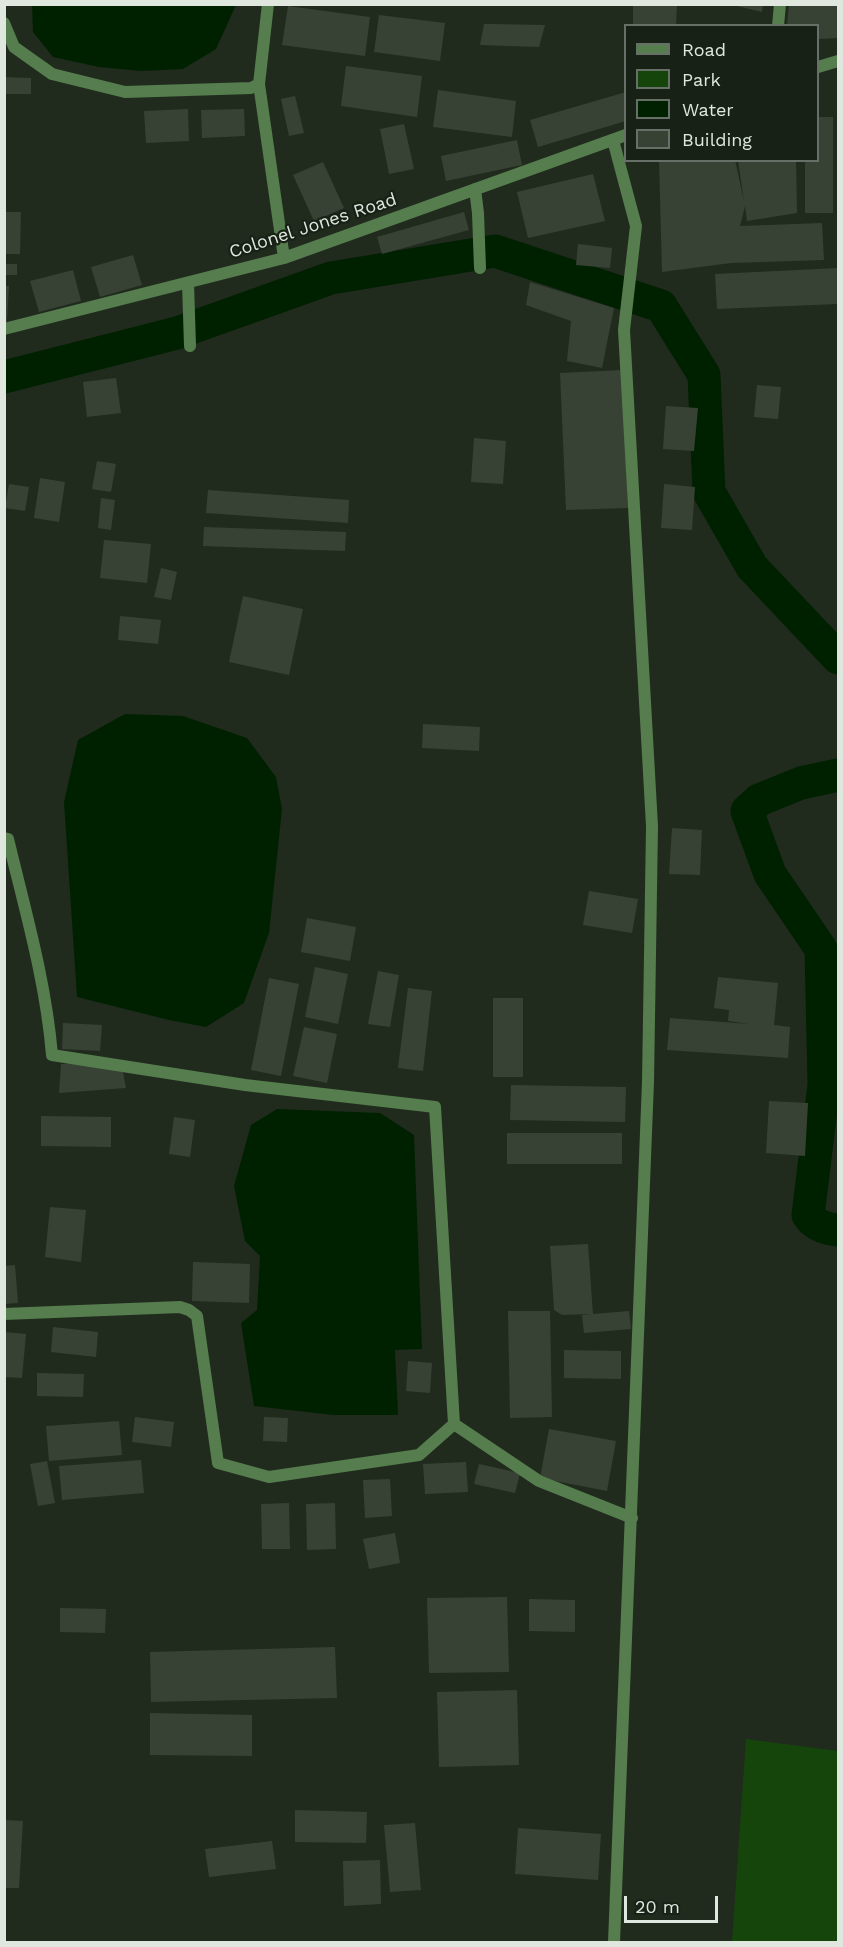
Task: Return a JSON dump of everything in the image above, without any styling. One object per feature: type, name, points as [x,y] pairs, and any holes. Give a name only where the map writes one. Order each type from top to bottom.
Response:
[{"type":"street","points":[[268,4],[259,84],[284,258]]},
{"type":"street","points":[[778,24],[780,4]]},
{"type":"street","points":[[4,22],[14,48],[52,74],[125,92],[251,88],[259,84]]},
{"type":"street","points":[[819,67],[838,61]]},
{"type":"street","points":[[614,1942],[648,1082],[652,826],[624,330],[636,226],[619,138]]},
{"type":"street","name":"Colonel Jones Road","points":[[4,329],[188,287],[284,258],[619,138]]},
{"type":"street","points":[[475,189],[480,268]]},
{"type":"street","points":[[188,287],[190,346]]},
{"type":"street","points":[[4,838],[8,839],[30,932],[49,1019],[52,1055],[245,1085],[435,1107],[454,1424]]},
{"type":"street","points":[[4,1314],[180,1307],[189,1310],[197,1316],[218,1463],[269,1477],[419,1455],[454,1424]]},
{"type":"street","points":[[454,1424],[539,1481],[632,1518]]},
{"type":"green space","points":[[746,1739],[838,1751],[838,1942],[732,1942]]},
{"type":"water","points":[[32,4],[236,5],[216,49],[183,69],[141,71],[99,67],[53,57],[33,32]]},
{"type":"water","points":[[125,714],[183,716],[247,738],[276,777],[282,809],[269,933],[244,1003],[206,1027],[77,997],[64,802],[78,740]]},
{"type":"water","points":[[277,1109],[380,1113],[414,1135],[422,1349],[395,1350],[398,1415],[333,1415],[254,1406],[241,1323],[257,1310],[260,1256],[245,1241],[234,1186],[251,1125]]},
{"type":"building","points":[[633,4],[677,4],[676,24],[633,24]]},
{"type":"building","points":[[728,4],[763,4],[762,12]]},
{"type":"building","points":[[789,4],[838,4],[838,38],[819,39],[819,24],[787,24]]},
{"type":"building","points":[[288,6],[370,17],[365,56],[282,45]]},
{"type":"building","points":[[379,15],[445,23],[440,61],[374,52]]},
{"type":"building","points":[[484,24],[545,25],[539,47],[480,45]]},
{"type":"building","points":[[346,66],[422,76],[417,117],[341,106]]},
{"type":"building","points":[[4,77],[31,78],[31,94],[4,94]]},
{"type":"building","points":[[438,90],[516,101],[512,137],[433,127]]},
{"type":"building","points":[[624,93],[624,122],[538,147],[530,120]]},
{"type":"building","points":[[295,96],[304,133],[289,136],[281,99]]},
{"type":"building","points":[[188,109],[189,141],[146,143],[144,111]]},
{"type":"building","points":[[244,109],[245,136],[202,138],[201,110]]},
{"type":"building","points":[[819,117],[833,117],[833,213],[805,213],[805,162],[819,162]]},
{"type":"building","points":[[404,124],[414,169],[389,174],[380,129]]},
{"type":"building","points":[[517,140],[522,165],[446,181],[441,156]]},
{"type":"building","points":[[323,162],[344,208],[314,221],[293,175]]},
{"type":"building","points":[[659,162],[735,162],[744,201],[738,162],[796,162],[797,213],[747,221],[745,206],[740,226],[822,223],[824,260],[731,263],[662,272]]},
{"type":"building","points":[[593,174],[605,221],[528,238],[517,192]]},
{"type":"building","points":[[5,212],[21,212],[20,254],[5,254]]},
{"type":"building","points":[[464,212],[469,230],[382,254],[377,237]]},
{"type":"building","points":[[578,244],[612,248],[610,268],[576,265]]},
{"type":"building","points":[[133,255],[142,285],[100,297],[91,267]]},
{"type":"building","points":[[4,264],[17,264],[17,275],[4,275]]},
{"type":"building","points":[[838,268],[838,304],[717,309],[715,274]]},
{"type":"building","points":[[73,270],[81,301],[39,312],[30,281]]},
{"type":"building","points":[[530,282],[614,308],[602,368],[567,361],[571,321],[526,305]]},
{"type":"building","points":[[4,286],[9,286],[7,322],[4,322]]},
{"type":"building","points":[[622,370],[628,508],[566,510],[560,373]]},
{"type":"building","points":[[116,378],[121,413],[87,417],[83,382]]},
{"type":"building","points":[[757,385],[781,387],[778,419],[754,417]]},
{"type":"building","points":[[666,406],[698,408],[694,451],[663,449]]},
{"type":"building","points":[[474,438],[506,441],[503,484],[471,482]]},
{"type":"building","points":[[97,461],[116,464],[111,492],[92,489]]},
{"type":"building","points":[[40,478],[65,482],[59,522],[34,518]]},
{"type":"building","points":[[9,484],[29,487],[25,511],[5,508]]},
{"type":"building","points":[[664,484],[695,487],[692,530],[661,528]]},
{"type":"building","points":[[208,490],[349,500],[348,523],[206,513]]},
{"type":"building","points":[[101,498],[115,500],[111,530],[98,528]]},
{"type":"building","points":[[204,527],[346,532],[345,551],[203,546]]},
{"type":"building","points":[[104,540],[151,544],[147,583],[100,578]]},
{"type":"building","points":[[161,568],[177,572],[171,600],[154,597]]},
{"type":"building","points":[[243,596],[303,609],[289,675],[229,662]]},
{"type":"building","points":[[120,616],[161,620],[158,644],[118,640]]},
{"type":"building","points":[[423,724],[480,727],[479,751],[422,748]]},
{"type":"building","points":[[672,828],[702,830],[700,875],[669,874]]},
{"type":"building","points":[[589,891],[638,899],[632,933],[583,925]]},
{"type":"building","points":[[307,918],[356,927],[350,961],[301,952]]},
{"type":"building","points":[[315,967],[348,974],[338,1024],[305,1017]]},
{"type":"building","points":[[378,971],[399,975],[390,1027],[368,1024]]},
{"type":"building","points":[[718,977],[778,983],[774,1025],[790,1027],[788,1058],[667,1050],[670,1018],[749,1024],[728,1021],[729,1010],[714,1008]]},
{"type":"building","points":[[269,978],[299,984],[281,1076],[251,1070]]},
{"type":"building","points":[[408,988],[432,991],[423,1071],[398,1068]]},
{"type":"building","points":[[493,998],[523,998],[523,1077],[493,1077]]},
{"type":"building","points":[[63,1023],[102,1025],[100,1051],[62,1049]]},
{"type":"building","points":[[304,1027],[337,1034],[327,1083],[293,1076]]},
{"type":"building","points":[[121,1062],[126,1088],[59,1093],[61,1064]]},
{"type":"building","points":[[511,1085],[626,1087],[625,1122],[510,1120]]},
{"type":"building","points":[[769,1101],[808,1103],[805,1156],[766,1153]]},
{"type":"building","points":[[41,1116],[111,1117],[111,1147],[41,1146]]},
{"type":"building","points":[[174,1117],[195,1120],[190,1157],[169,1154]]},
{"type":"building","points":[[507,1133],[622,1133],[622,1164],[507,1164]]},
{"type":"building","points":[[50,1207],[86,1210],[81,1262],[45,1257]]},
{"type":"building","points":[[588,1244],[593,1314],[629,1311],[631,1329],[584,1333],[582,1315],[591,1314],[562,1315],[554,1310],[550,1246]]},
{"type":"building","points":[[193,1262],[250,1264],[249,1303],[192,1301]]},
{"type":"building","points":[[15,1265],[18,1303],[4,1304],[4,1266]]},
{"type":"building","points":[[508,1311],[550,1311],[552,1417],[510,1418]]},
{"type":"building","points":[[53,1327],[98,1332],[96,1357],[51,1352]]},
{"type":"building","points":[[4,1332],[26,1334],[22,1378],[4,1377]]},
{"type":"building","points":[[564,1350],[621,1351],[621,1379],[564,1378]]},
{"type":"building","points":[[408,1361],[432,1363],[430,1393],[406,1391]]},
{"type":"building","points":[[37,1373],[84,1374],[83,1397],[37,1396]]},
{"type":"building","points":[[135,1417],[174,1422],[171,1447],[132,1442]]},
{"type":"building","points":[[264,1417],[288,1418],[287,1442],[263,1441]]},
{"type":"building","points":[[119,1421],[122,1455],[49,1461],[46,1426]]},
{"type":"building","points":[[549,1429],[616,1441],[607,1491],[540,1478]]},
{"type":"building","points":[[141,1460],[144,1493],[62,1500],[59,1466]]},
{"type":"building","points":[[47,1461],[55,1503],[38,1506],[30,1464]]},
{"type":"building","points":[[466,1462],[468,1492],[425,1494],[423,1464]]},
{"type":"building","points":[[479,1464],[520,1473],[515,1493],[474,1484]]},
{"type":"building","points":[[390,1479],[392,1516],[365,1518],[363,1480]]},
{"type":"building","points":[[289,1503],[290,1549],[262,1549],[261,1504]]},
{"type":"building","points":[[335,1503],[336,1549],[307,1550],[306,1504]]},
{"type":"building","points":[[395,1533],[400,1563],[369,1569],[363,1539]]},
{"type":"building","points":[[507,1597],[509,1672],[429,1673],[427,1598]]},
{"type":"building","points":[[529,1599],[575,1600],[575,1632],[529,1631]]},
{"type":"building","points":[[60,1608],[106,1609],[105,1633],[60,1632]]},
{"type":"building","points":[[335,1647],[337,1698],[151,1702],[150,1652]]},
{"type":"building","points":[[517,1690],[519,1765],[439,1767],[437,1692]]},
{"type":"building","points":[[150,1713],[252,1715],[252,1756],[150,1755]]},
{"type":"building","points":[[295,1810],[367,1812],[366,1843],[295,1842]]},
{"type":"building","points":[[4,1820],[23,1821],[19,1888],[4,1888]]},
{"type":"building","points":[[415,1823],[421,1890],[390,1892],[384,1825]]},
{"type":"building","points":[[518,1828],[601,1834],[598,1880],[515,1874]]},
{"type":"building","points":[[272,1841],[276,1869],[209,1877],[205,1849]]},
{"type":"building","points":[[380,1860],[381,1904],[344,1906],[343,1861]]},
{"type":"waterway","points":[[4,377],[177,333],[331,278],[495,251],[661,306],[704,375],[709,492],[752,567],[838,658]]},
{"type":"waterway","points":[[838,775],[801,783],[759,800],[747,811],[770,874],[821,949],[824,1085],[808,1215],[821,1226],[838,1230]]}]
